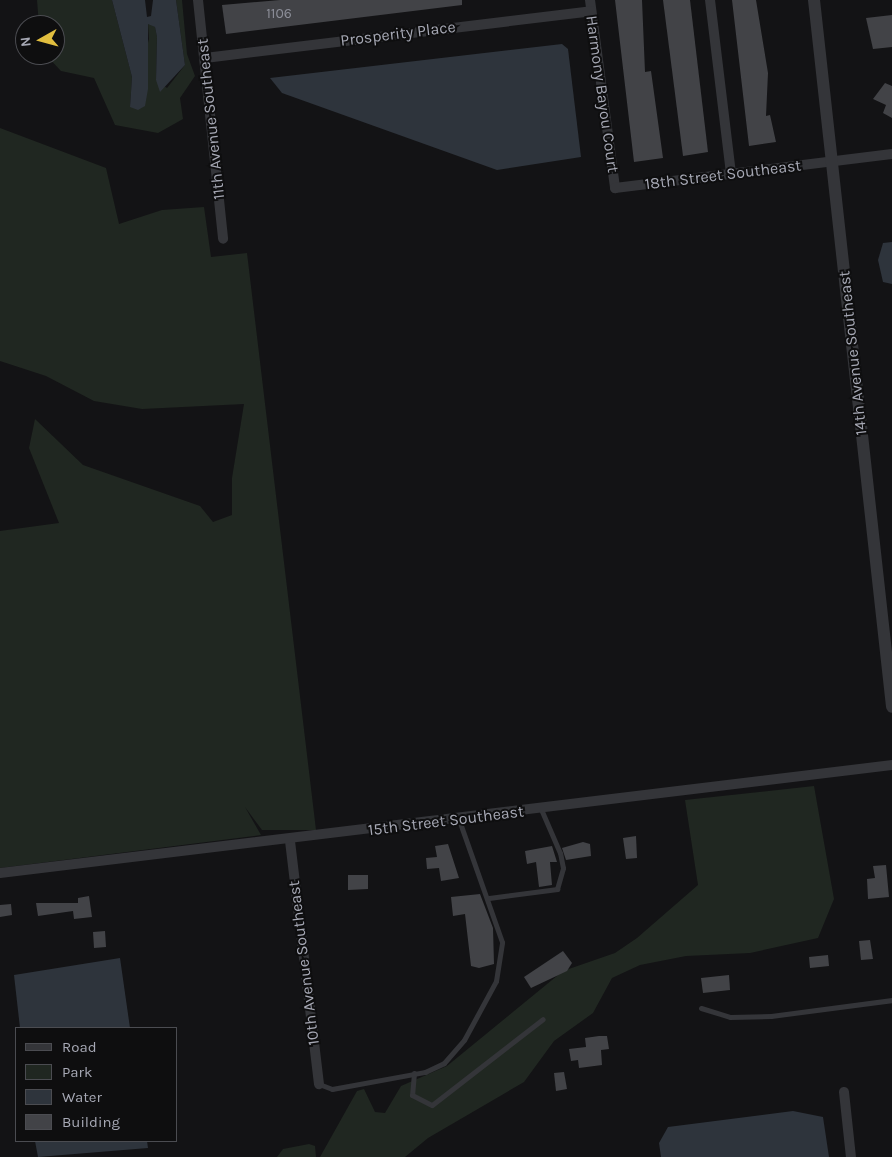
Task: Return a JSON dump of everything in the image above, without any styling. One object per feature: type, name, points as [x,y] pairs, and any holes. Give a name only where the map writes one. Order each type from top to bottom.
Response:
[{"type":"street","name":"11th Avenue Southeast","points":[[198,0],[223,239]]},
{"type":"street","name":"Harmony Bayou Court","points":[[590,0],[615,188]]},
{"type":"street","points":[[710,0],[731,174]]},
{"type":"street","name":"14th Avenue Southeast","points":[[814,0],[892,706]]},
{"type":"street","name":"Prosperity Place","points":[[205,58],[591,11]]},
{"type":"street","name":"18th Street Southeast","points":[[615,188],[892,154]]},
{"type":"street","name":"15th Street Southeast","points":[[0,873],[290,841],[892,765]]},
{"type":"street","name":"10th Avenue Southeast","points":[[290,841],[319,1084]]},
{"type":"street","points":[[844,1092],[851,1157]]},
{"type":"lane","points":[[489,898],[557,889],[563,868],[560,853],[541,809]]},
{"type":"lane","points":[[319,1084],[332,1089],[414,1074],[444,1063],[456,1052],[496,980],[502,942],[489,898],[459,820]]},
{"type":"lane","points":[[700,1008],[730,1016],[771,1016],[892,1000]]},
{"type":"lane","points":[[414,1074],[412,1095],[432,1105],[543,1019]]},
{"type":"green space","points":[[37,0],[112,0],[132,77],[130,107],[149,39],[148,23],[155,27],[157,37],[156,80],[167,88],[185,65],[176,0],[182,0],[187,54],[195,76],[180,98],[183,119],[158,133],[115,125],[94,78],[61,71],[55,65],[65,65],[65,15],[38,15]]},
{"type":"green space","points":[[0,128],[106,168],[119,224],[162,210],[204,207],[211,257],[247,253],[316,830],[262,830],[245,807],[261,835],[0,868],[0,531],[59,523],[29,448],[35,419],[83,465],[200,506],[213,522],[232,515],[232,478],[244,404],[142,409],[94,401],[46,376],[0,361]]},
{"type":"green space","points":[[814,786],[834,899],[818,938],[750,953],[686,956],[640,965],[612,978],[593,1013],[554,1041],[524,1082],[428,1138],[405,1157],[320,1157],[357,1091],[364,1089],[375,1112],[385,1113],[401,1086],[447,1066],[563,971],[615,953],[637,938],[698,885],[685,800]]},
{"type":"green space","points":[[309,1144],[315,1146],[316,1157],[277,1157],[283,1149]]},
{"type":"water","points":[[112,0],[145,0],[147,17],[151,16],[153,0],[176,0],[185,65],[160,92],[156,80],[157,37],[155,27],[148,24],[148,89],[145,106],[138,110],[130,107],[132,77]]},
{"type":"water","points":[[562,44],[568,49],[581,157],[497,170],[282,93],[270,78]]},
{"type":"water","points":[[892,242],[892,284],[883,282],[878,260],[883,243]]},
{"type":"water","points":[[120,958],[130,1027],[20,1027],[14,975]]},
{"type":"water","points":[[793,1111],[823,1117],[829,1157],[661,1157],[659,1143],[668,1127]]},
{"type":"water","points":[[35,1142],[147,1142],[148,1148],[38,1157]]},
{"type":"building","points":[[280,0],[462,0],[462,5],[226,34],[222,5]]},
{"type":"building","points":[[615,0],[642,0],[645,72],[651,71],[663,158],[634,162]]},
{"type":"building","points":[[663,0],[690,0],[708,152],[683,156]]},
{"type":"building","points":[[732,0],[756,0],[768,73],[766,116],[770,115],[776,142],[749,146]]},
{"type":"building","points":[[892,15],[892,47],[873,49],[866,18]]},
{"type":"building","points":[[885,83],[892,86],[892,118],[883,113],[886,105],[873,99]]},
{"type":"building","points":[[636,836],[637,858],[626,859],[623,838]]},
{"type":"building","points":[[583,842],[590,844],[591,856],[566,860],[562,848]]},
{"type":"building","points":[[448,844],[459,878],[441,881],[439,868],[427,869],[426,858],[437,857],[435,846]]},
{"type":"building","points":[[552,846],[557,862],[550,862],[552,885],[539,887],[536,862],[527,864],[525,851]]},
{"type":"building","points":[[886,865],[889,897],[868,899],[867,879],[875,878],[873,866]]},
{"type":"building","points":[[348,875],[368,875],[368,889],[348,890]]},
{"type":"building","points":[[480,894],[493,928],[494,964],[479,968],[471,966],[465,914],[453,916],[451,897]]},
{"type":"building","points":[[89,896],[92,917],[74,919],[73,911],[38,916],[36,903],[78,903],[78,898]]},
{"type":"building","points":[[11,904],[12,915],[0,917],[0,905]]},
{"type":"building","points":[[105,931],[106,947],[94,948],[93,932]]},
{"type":"building","points":[[870,940],[873,959],[861,960],[859,941]]},
{"type":"building","points":[[563,951],[572,963],[567,971],[531,988],[524,977]]},
{"type":"building","points":[[828,955],[829,966],[810,968],[809,957]]},
{"type":"building","points":[[729,975],[730,990],[703,993],[701,978]]},
{"type":"building","points":[[607,1036],[609,1049],[601,1050],[602,1065],[579,1068],[578,1060],[571,1061],[569,1049],[586,1047],[585,1038]]},
{"type":"building","points":[[564,1072],[567,1089],[556,1091],[554,1073]]}]
